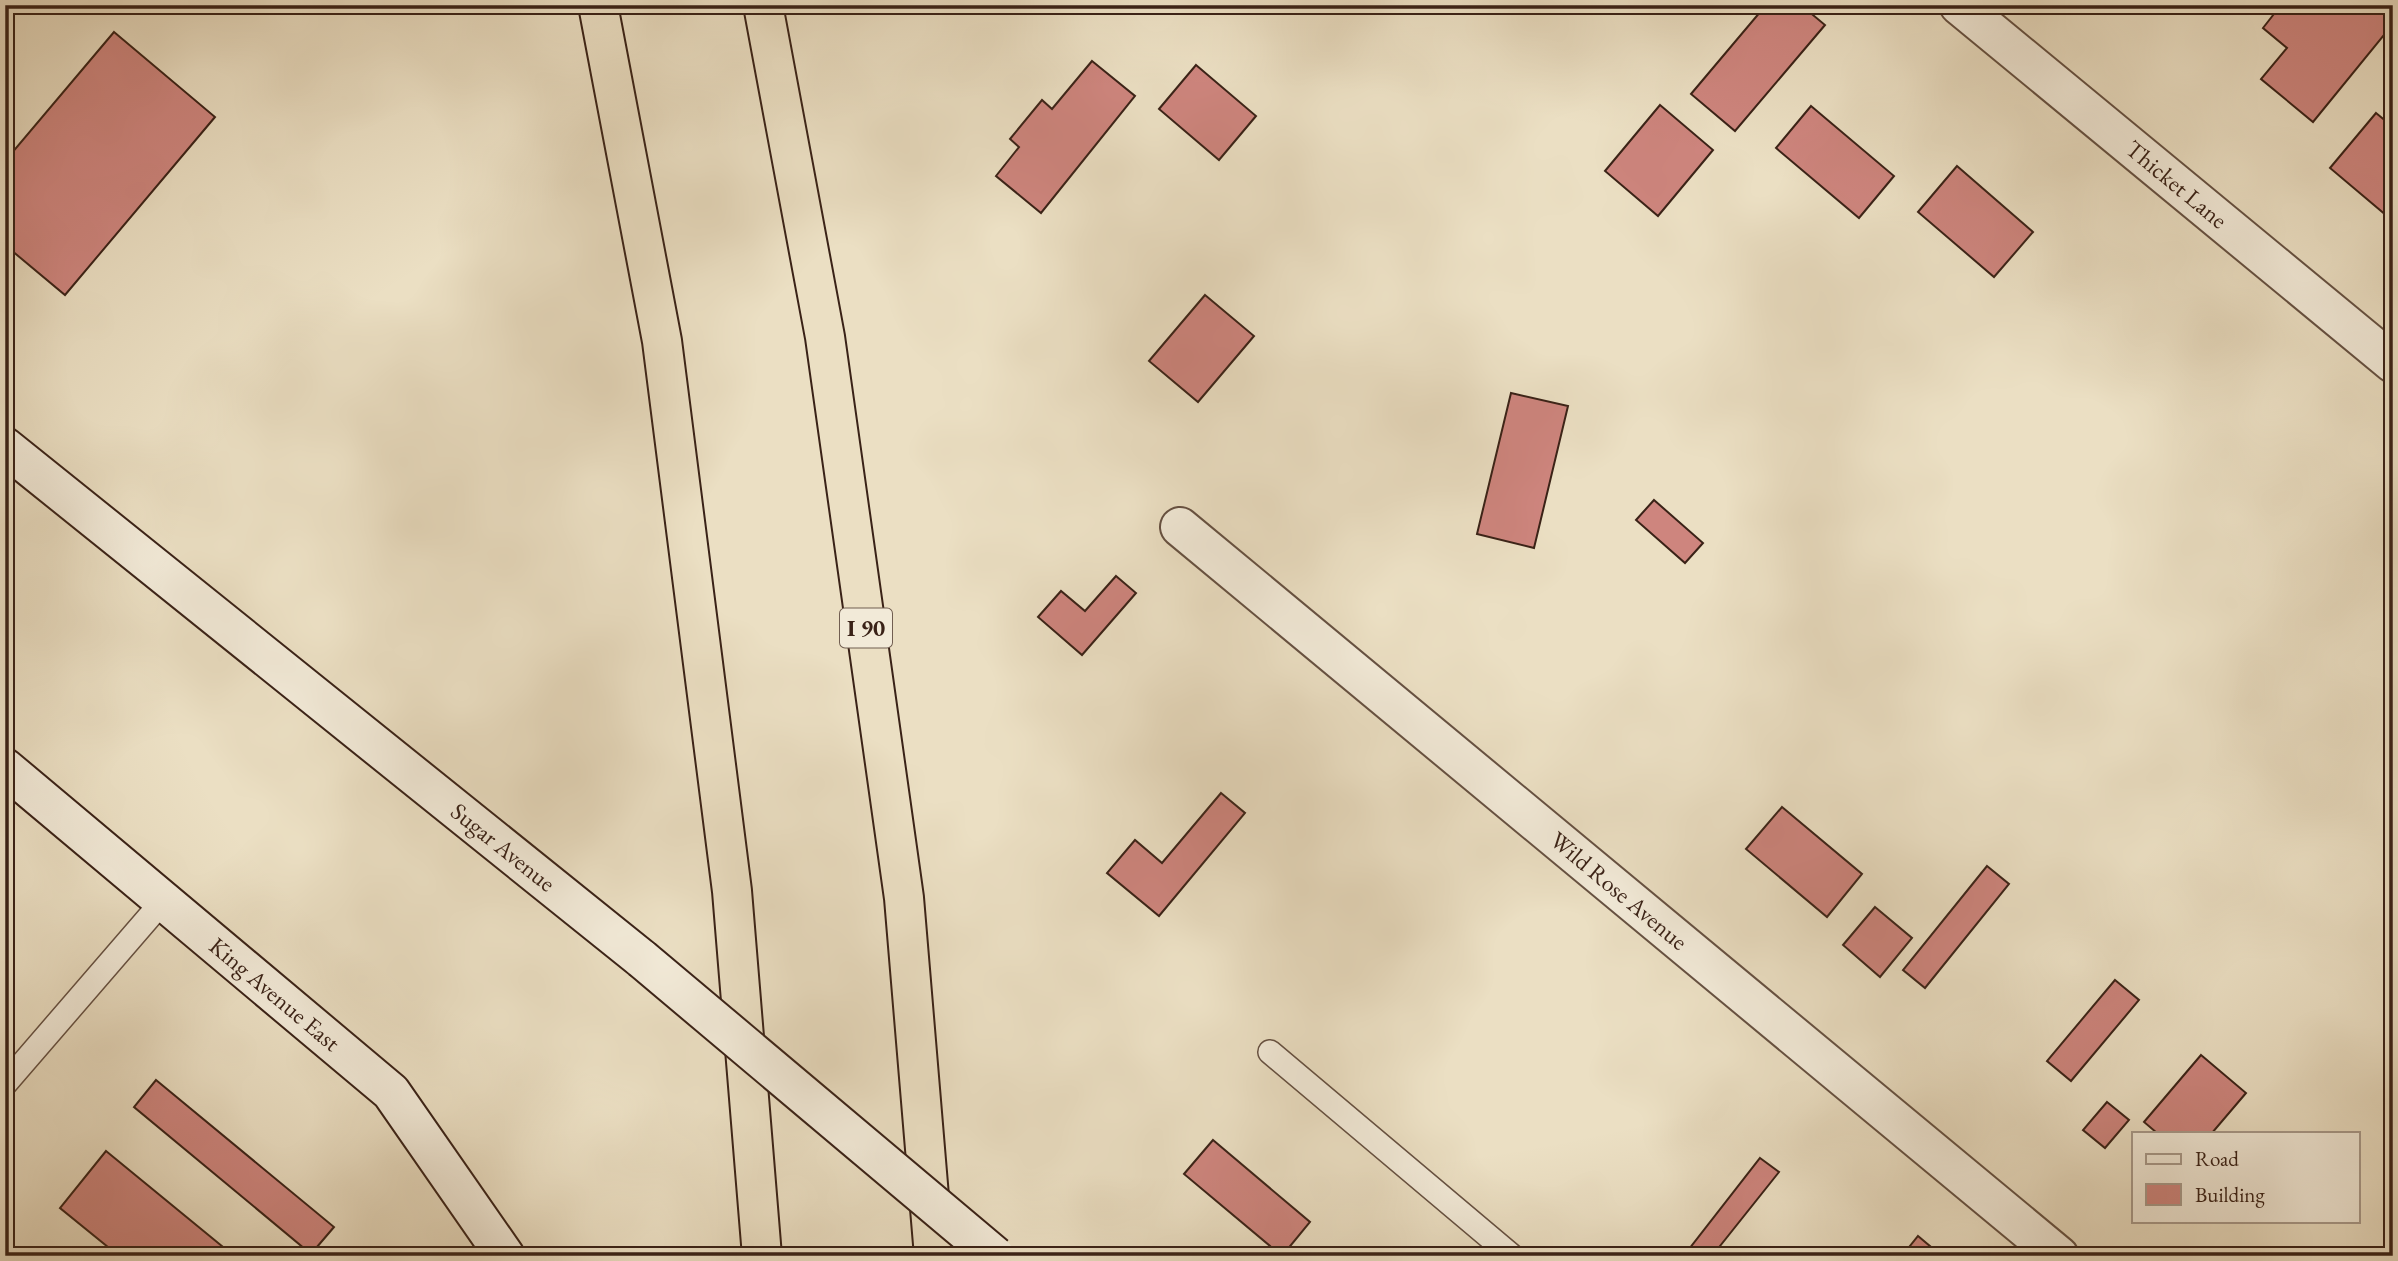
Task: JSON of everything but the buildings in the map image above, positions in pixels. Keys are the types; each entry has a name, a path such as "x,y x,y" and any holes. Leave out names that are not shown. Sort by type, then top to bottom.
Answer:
{"highway":[{"path":"598,5 662,341 732,891 762,1256"},
{"name":"I 90","path":"763,5 825,337 904,898 934,1256"}],"main road":[{"name":"Thicket Lane","path":"1959,5 2393,363"},
{"name":"Sugar Avenue","path":"5,447 642,959 995,1256"},
{"name":"Wild Rose Avenue","path":"1180,527 2059,1256"},
{"name":"King Avenue East","path":"5,768 391,1092 505,1256"}],"lane":[{"path":"5,1084 163,901"},
{"path":"1270,1052 1512,1256"}]}
